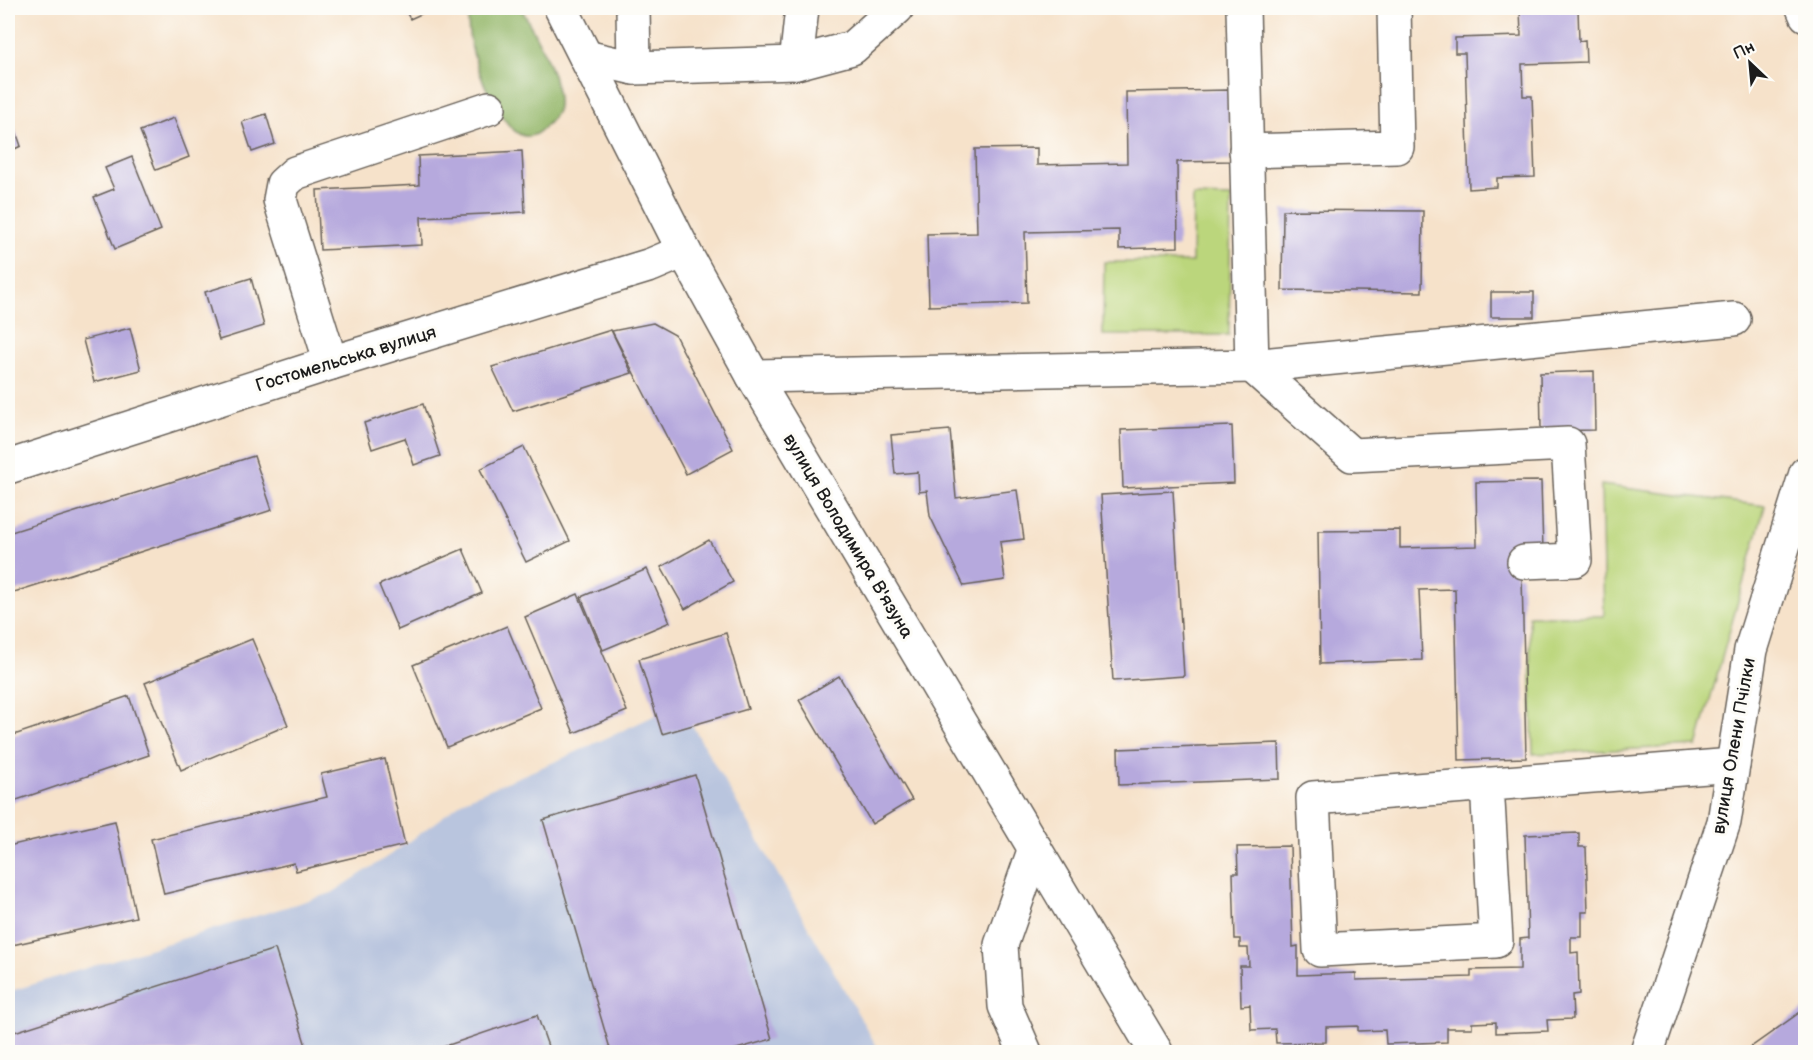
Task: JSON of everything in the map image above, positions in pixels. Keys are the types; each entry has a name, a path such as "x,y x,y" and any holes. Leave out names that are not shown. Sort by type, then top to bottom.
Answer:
{"street":[{"name":"вулиця Володимира В'язуна","path":"561,8 684,251 753,376 1156,1053"},
{"path":"633,8 634,68"},
{"path":"795,63 802,8"},
{"path":"585,57 634,68 795,63 852,48 897,8"},
{"path":"1243,8 1252,366 1352,455 1568,444 1575,560 1524,562"},
{"path":"1246,151 1397,147 1394,8"},
{"path":"1803,8 1806,15"},
{"path":"331,363 280,200 283,184 295,173 489,108"},
{"name":"Гостомельська вулиця","path":"8,467 331,363 651,265 684,251"},
{"path":"753,376 1252,366 1734,319"},
{"name":"вулиця Олени Пчілки","path":"1647,1053 1724,822 1750,650 1806,473"},
{"path":"1487,784 1496,941 1320,950 1312,798 1487,784 1733,765"},
{"path":"1025,1053 1005,1006 1001,945 1035,848"}],"shaded area":[{"path":"656,715 662,734 692,725 880,1052 8,1052 8,992 332,893 405,845 466,799 559,760"}],"green space":[{"path":"471,8 521,8 533,29 551,69 558,94 558,105 552,120 536,134 527,136 519,134 499,112 489,95 474,56 470,37 468,21"},
{"path":"1193,196 1231,197 1229,335 1103,335 1104,262 1192,262"},
{"path":"1601,485 1765,506 1697,746 1533,754 1529,616 1604,616"}],"building":[{"path":"404,8 434,8 410,19"},
{"path":"1520,8 1578,8 1579,41 1585,40 1586,62 1522,64 1523,96 1532,96 1535,177 1497,178 1497,187 1469,189 1465,53 1455,53 1455,38 1521,36"},
{"path":"1229,90 1230,161 1177,162 1178,247 1119,249 1119,230 1025,232 1027,303 929,306 927,234 977,233 975,149 1037,148 1037,165 1127,163 1126,92"},
{"path":"266,114 275,144 252,152 242,122"},
{"path":"174,118 189,157 156,170 140,131"},
{"path":"13,123 21,146 8,152 8,125"},
{"path":"522,151 525,212 421,217 422,245 320,250 317,190 419,185 418,156"},
{"path":"132,157 161,230 115,249 94,197 114,189 105,168"},
{"path":"1283,210 1423,211 1422,292 1282,290"},
{"path":"251,278 264,326 219,340 205,292"},
{"path":"1491,292 1534,292 1534,317 1491,317"},
{"path":"653,323 675,335 733,449 686,474 612,331"},
{"path":"130,328 141,370 94,382 83,340"},
{"path":"611,330 632,373 513,411 492,367"},
{"path":"1594,371 1595,430 1541,431 1540,373"},
{"path":"423,404 440,456 414,465 405,438 372,449 364,423"},
{"path":"1232,426 1234,483 1123,488 1121,430"},
{"path":"950,430 956,498 1017,490 1024,539 1000,542 1005,580 964,586 930,516 927,491 919,492 918,472 895,474 891,435"},
{"path":"524,447 570,541 526,562 480,469"},
{"path":"254,456 272,510 8,594 8,533"},
{"path":"1541,481 1543,551 1515,551 1516,576 1522,576 1526,758 1459,760 1455,589 1419,590 1422,660 1320,664 1318,531 1400,530 1400,548 1477,546 1476,482"},
{"path":"1173,491 1184,676 1113,681 1101,495"},
{"path":"709,540 733,582 685,609 661,567"},
{"path":"463,549 482,593 398,630 379,585"},
{"path":"647,569 670,622 603,650 581,597"},
{"path":"578,594 627,711 574,733 525,617"},
{"path":"507,626 541,708 447,747 413,665"},
{"path":"726,633 748,709 662,734 639,659"},
{"path":"252,639 288,725 181,770 145,683"},
{"path":"839,676 912,800 872,824 799,700"},
{"path":"129,696 149,755 8,803 8,737"},
{"path":"1279,743 1280,779 1119,785 1118,749"},
{"path":"385,759 405,845 296,871 294,863 164,894 151,839 327,797 321,774"},
{"path":"695,775 772,1039 726,1052 611,1052 543,820"},
{"path":"115,821 136,917 8,946 8,846"},
{"path":"1579,833 1579,847 1586,847 1588,912 1582,912 1582,937 1571,937 1571,953 1578,952 1579,994 1572,995 1573,1019 1547,1020 1548,1031 1496,1033 1496,1022 1472,1023 1472,1028 1447,1028 1447,1042 1386,1044 1385,1030 1358,1031 1358,1026 1326,1027 1326,1042 1276,1043 1275,1029 1251,1030 1250,1005 1241,1006 1240,966 1249,966 1248,948 1240,948 1240,939 1235,939 1233,873 1238,873 1237,847 1290,846 1293,947 1298,946 1298,975 1356,973 1356,980 1471,977 1471,970 1520,969 1520,939 1528,938 1525,835"},
{"path":"275,949 308,1052 8,1052 8,1034"},
{"path":"1806,1008 1806,1052 1744,1052"},
{"path":"537,1015 550,1052 428,1052"}]}
